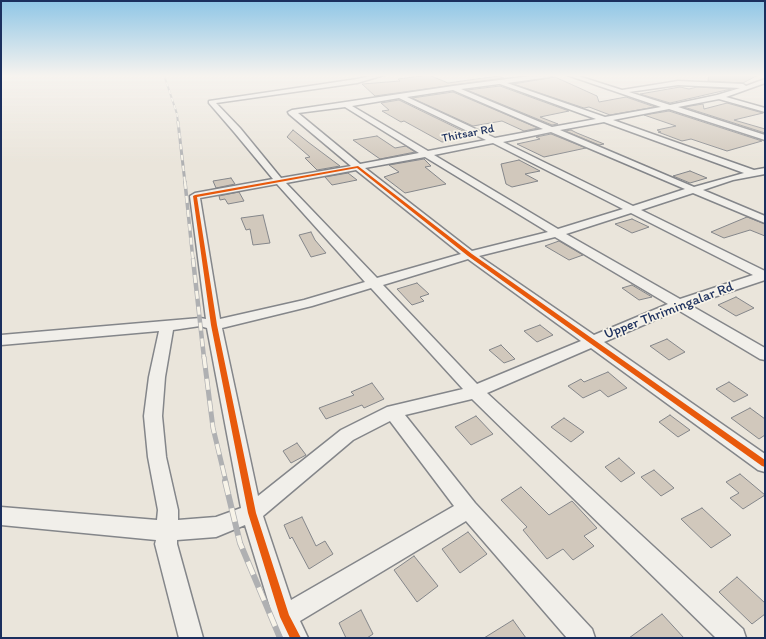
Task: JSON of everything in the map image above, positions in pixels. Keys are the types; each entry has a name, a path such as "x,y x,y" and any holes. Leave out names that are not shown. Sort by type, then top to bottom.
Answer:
{"street":[{"path":"214,105 237,130 280,182 475,392 734,638"},
{"path":"765,355 557,233 346,105 292,112 358,167 470,255 590,342 765,464"},
{"path":"419,105 495,141 765,275"},
{"path":"492,105 765,220"},
{"path":"563,105 762,174"},
{"path":"663,105 765,138"},
{"name":"Thitsar Rd","path":"214,325 195,196 280,182 681,105"},
{"path":"747,105 765,110"},
{"path":"755,107 765,105"},
{"path":"1,340 200,322 214,325 307,303 470,255 557,233 692,189 731,178 762,174"},
{"name":"Upper Thrimingalar Rd","path":"1,516 167,530 216,527 252,513 347,435 393,412 475,392 679,304 765,275"},
{"path":"214,325 252,513 286,616 296,638"},
{"path":"167,326 157,377 153,416 157,457 168,510 166,544 191,638"},
{"path":"393,412 468,509 583,638"},
{"path":"286,616 468,509"}],"building":[{"path":"383,105 409,105 474,136 442,142 404,121 401,122 382,111 389,110"},
{"path":"427,105 483,105 538,128 524,131 502,121 473,126"},
{"path":"503,105 552,105 569,111 540,117 558,124 552,125"},
{"path":"575,105 649,105 655,107 610,115 589,107 584,108"},
{"path":"703,105 704,109 720,105 734,105 763,113 734,120 765,129 765,133 684,107"},
{"path":"669,111 762,141 727,151 691,139 682,141 658,132 661,132 657,130 676,126 644,115"},
{"path":"293,130 340,166 317,170 305,158 310,157 287,137"},
{"path":"571,130 604,144 599,145 565,131"},
{"path":"551,134 586,148 544,157 517,144 540,139 536,137"},
{"path":"377,136 395,148 406,146 415,152 380,159 353,140"},
{"path":"424,159 431,166 425,167 446,184 405,193 384,177 399,172 389,165"},
{"path":"519,160 540,171 525,174 538,181 512,187 506,184 501,164"},
{"path":"690,171 707,178 690,183 673,176"},
{"path":"348,173 357,180 332,185 325,177"},
{"path":"231,178 235,184 216,188 213,181"},
{"path":"239,192 244,201 228,204 225,199 220,200 219,196"},
{"path":"263,215 270,243 253,245 250,229 246,230 241,218"},
{"path":"747,217 765,224 765,236 750,230 724,238 711,232"},
{"path":"632,219 649,227 632,233 615,224"},
{"path":"311,232 315,240 326,253 311,257 299,235"},
{"path":"559,241 583,255 569,260 545,246"},
{"path":"417,283 429,294 420,297 424,301 412,305 397,289"},
{"path":"632,285 652,297 639,300 622,288"},
{"path":"736,297 754,308 736,316 718,305"},
{"path":"540,325 553,335 537,342 524,331"},
{"path":"667,339 685,352 669,360 650,346"},
{"path":"501,345 515,359 504,363 489,350"},
{"path":"608,372 627,388 608,397 600,390 583,398 568,386 581,379 584,382"},
{"path":"729,382 748,395 734,402 716,389"},
{"path":"372,383 384,399 364,408 362,405 326,419 319,408 354,395 351,392"},
{"path":"750,408 765,419 765,435 759,439 731,418"},
{"path":"670,415 690,430 678,437 659,422"},
{"path":"476,416 493,434 471,445 455,427"},
{"path":"564,418 584,432 571,442 551,427"},
{"path":"297,443 306,455 291,463 283,451"},
{"path":"619,458 635,473 621,482 605,467"},
{"path":"654,470 674,488 661,496 641,477"},
{"path":"740,474 765,495 743,509 730,498 739,493 726,482"},
{"path":"521,487 549,515 572,501 597,528 584,536 594,546 573,560 563,549 547,559 523,530 527,527 501,500"},
{"path":"702,508 731,535 711,548 681,519"},
{"path":"302,517 316,546 325,541 333,554 309,569 292,537 290,539 284,525"},
{"path":"468,532 487,554 460,573 442,549"},
{"path":"414,556 438,586 417,602 394,570"},
{"path":"737,577 765,603 765,614 752,624 719,592"},
{"path":"361,610 373,634 367,638 346,638 339,623"},
{"path":"662,614 684,638 629,638"},
{"path":"513,620 526,638 484,638"}],"railway":[{"path":"174,105 178,123"},
{"path":"178,122 185,183"},
{"path":"185,182 193,260"},
{"path":"193,259 204,358"},
{"path":"204,357 213,428 226,482"},
{"path":"225,481 240,543 280,638"}],"cycle path":[{"path":"296,638 285,617 252,513 214,325 195,196 358,167 470,255 765,464"}]}
